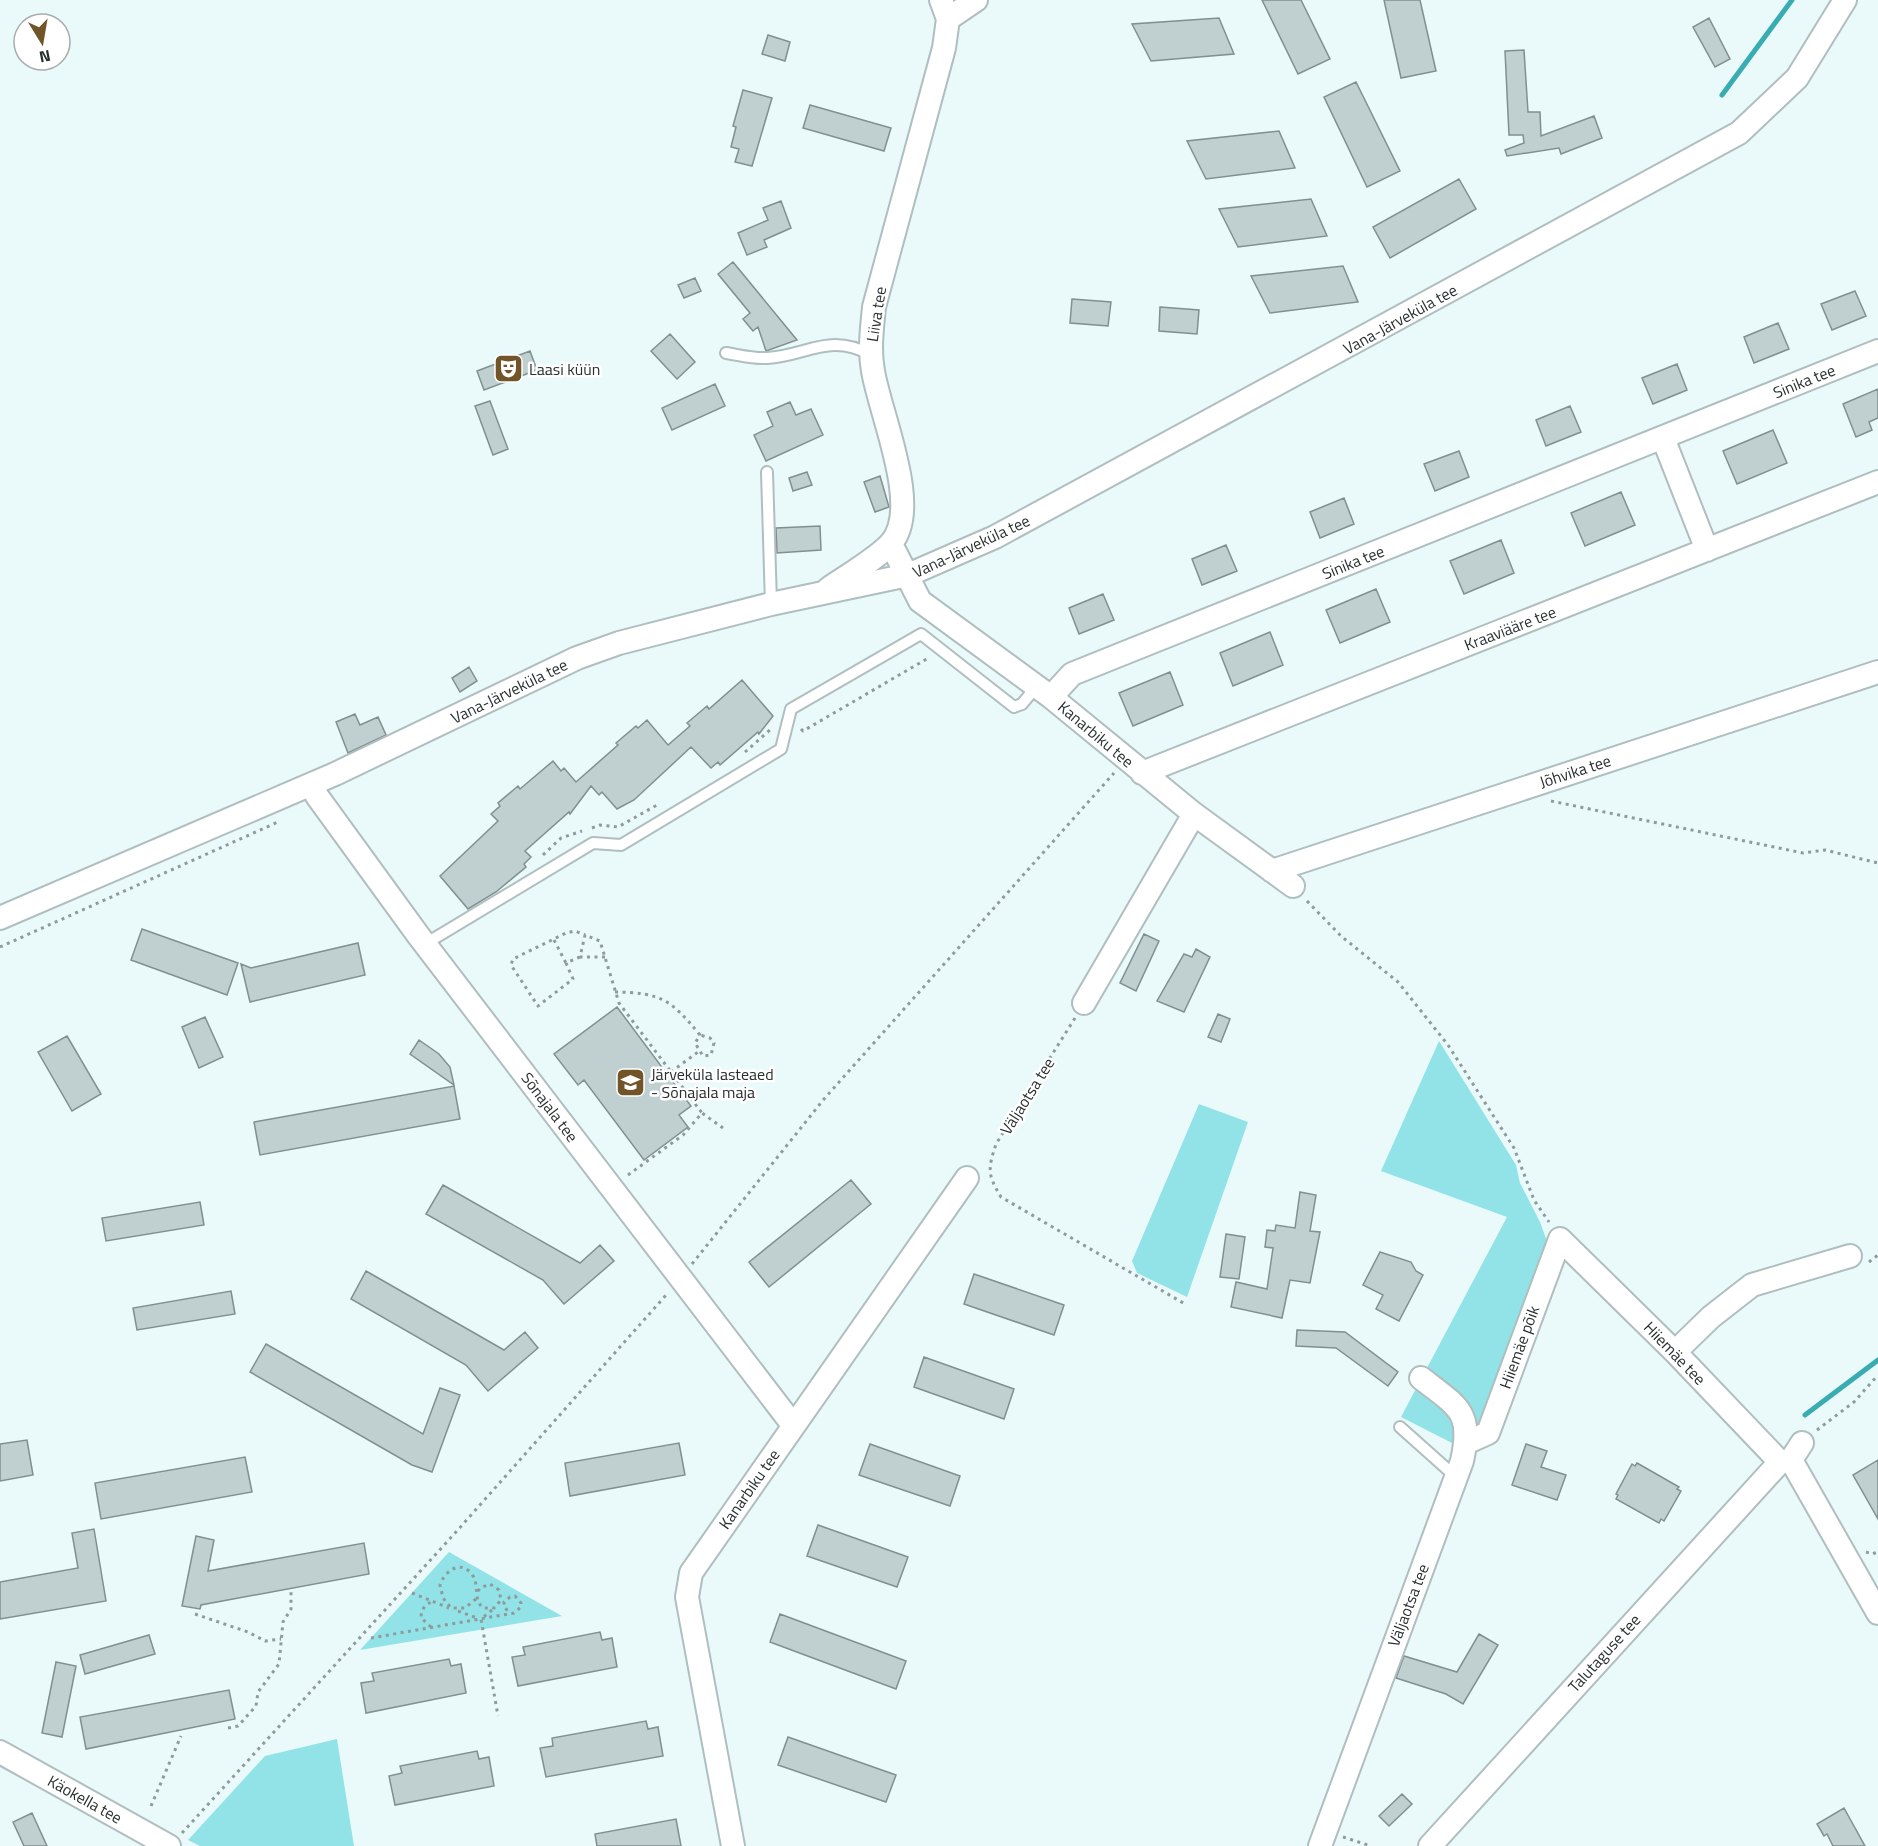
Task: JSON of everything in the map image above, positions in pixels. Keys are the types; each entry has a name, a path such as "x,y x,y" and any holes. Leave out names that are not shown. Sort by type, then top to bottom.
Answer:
{"street":[{"path":"944,10 976,0"},
{"name":"Vana-Järveküla tee","path":"0,918 311,784 577,658 619,643 771,604 820,596 908,576 995,537 1739,133 1797,78 1845,0"},
{"name":"Liiva tee","path":"891,544 903,517 903,494 871,355 874,307 944,48 944,10"},
{"name":"Sinika tee","path":"1044,692 1072,674 1878,351"},
{"path":"1663,438 1707,550"},
{"name":"Kraaviääre tee","path":"1133,766 1707,550 1878,482"},
{"path":"820,596 891,544"},
{"name":"Kanarbiku tee","path":"891,544 921,601 1044,692 1194,814 1293,886"},
{"name":"Jõhvika tee","path":"1272,870 1878,672"},
{"name":"Sõnajala tee","path":"311,784 316,796 425,944 793,1425"},
{"path":"1084,1003 1194,814"},
{"name":"Kanarbiku tee","path":"733,1846 687,1597 691,1573 967,1178"},
{"name":"Hiiemäe tee","path":"1560,1239 1675,1352 1791,1455 1869,1574 1878,1613"},
{"name":"Hiiemäe põik","path":"1466,1443 1488,1433 1560,1239"},
{"path":"1675,1352 1711,1317 1752,1286 1857,1260"},
{"name":"Väljaotsa tee","path":"1320,1846 1456,1477 1468,1436 1464,1418 1456,1405 1421,1377"},
{"name":"Talutaguse tee","path":"1430,1846 1791,1455"},
{"name":"Käokella tee","path":"0,1752 173,1842"}],"lane":[{"path":"726,353 769,358 827,344 856,347 871,355"},
{"path":"767,472 771,604"},
{"path":"425,944 593,843 621,845 781,749 791,709 921,634 1014,707 1044,692"},
{"path":"1400,1427 1456,1477"}],"path":[{"path":"737,757 773,728 781,707 803,730 942,650"},
{"path":"173,1842 448,1540 681,1279 824,1099 1133,766"},
{"path":"1530,786 1553,803 1803,853 1826,850 1878,863"},
{"path":"535,862 561,838 600,825 618,827 658,804"},
{"path":"0,947 285,819"},
{"path":"1293,886 1341,936 1398,982 1448,1045 1514,1148 1534,1200 1560,1239"},
{"path":"554,940 573,979 538,1006 511,965 513,959 554,940 575,931 600,941 619,1003 702,1113 723,1128"},
{"path":"580,957 585,935"},
{"path":"566,963 580,957 605,957"},
{"path":"615,992 656,994 670,1003 700,1035 710,1038 714,1043 711,1055 703,1056 698,1052 695,1043 700,1035"},
{"name":"Väljaotsa tee","path":"1084,1003 996,1144 989,1166 991,1180 1001,1197 1185,1304"},
{"path":"671,1072 698,1052"},
{"path":"628,1175 683,1136 702,1113"},
{"path":"1857,1260 1878,1255"},
{"path":"1791,1455 1854,1402 1878,1376"},
{"path":"457,1567 470,1572 477,1586 477,1593 476,1599 465,1608 451,1608 440,1592 442,1578 457,1567"},
{"path":"477,1593 484,1585 490,1584 499,1590 506,1611 510,1613"},
{"path":"228,1728 238,1726 256,1706 258,1692 279,1664 283,1622 291,1610 291,1591"},
{"path":"412,1593 480,1619"},
{"path":"371,1638 480,1619 519,1611 521,1603 515,1596 510,1597 480,1619"},
{"path":"476,1599 483,1608 494,1608"},
{"path":"431,1627 423,1622 421,1612 426,1604 433,1601"},
{"path":"195,1614 248,1632 266,1641 281,1639"},
{"path":"480,1619 498,1716"},
{"path":"151,1806 181,1736"}],"shaded area":[{"path":"1439,1041 1516,1165 1520,1183 1540,1222 1548,1244 1479,1429 1452,1443 1401,1417 1507,1217 1381,1171"},
{"path":"1199,1104 1248,1122 1187,1297 1137,1273 1132,1261"},
{"path":"449,1552 562,1616 360,1650"},
{"path":"337,1739 354,1846 200,1846 188,1840 265,1756"}],"building":[{"path":"1262,0 1301,0 1330,59 1298,74"},
{"path":"1384,0 1420,0 1436,71 1401,78"},
{"path":"1219,18 1234,54 1151,61 1132,24"},
{"path":"1709,18 1730,59 1715,67 1693,27"},
{"path":"768,35 790,42 785,61 762,54"},
{"path":"1524,50 1528,112 1540,112 1541,136 1594,116 1602,138 1561,154 1559,148 1507,156 1505,150 1524,143 1523,135 1509,135 1505,51"},
{"path":"1356,82 1400,171 1367,187 1324,97"},
{"path":"743,90 772,98 752,166 735,162 739,149 731,147 736,127 733,126"},
{"path":"810,105 891,128 884,151 803,128"},
{"path":"1279,131 1295,168 1206,179 1187,141"},
{"path":"1459,179 1476,209 1390,258 1373,227"},
{"path":"1311,199 1327,236 1238,247 1219,209"},
{"path":"781,201 791,228 764,240 767,247 747,255 738,233 768,220 763,208"},
{"path":"733,262 797,340 766,351 758,327 753,331 743,319 750,313 718,274"},
{"path":"1343,266 1358,302 1270,313 1251,276"},
{"path":"695,278 701,291 684,298 678,285"},
{"path":"1855,291 1866,316 1832,330 1821,304"},
{"path":"1072,299 1111,302 1108,326 1070,323"},
{"path":"1160,307 1199,310 1197,334 1159,331"},
{"path":"1778,323 1789,349 1754,363 1744,337"},
{"path":"670,334 695,362 677,379 651,351"},
{"path":"530,351 537,370 484,390 477,371"},
{"path":"1677,364 1687,390 1653,404 1642,378"},
{"path":"715,384 725,406 672,430 662,408"},
{"path":"1878,389 1878,418 1869,422 1872,430 1856,437 1843,404"},
{"path":"490,401 508,449 493,455 475,406"},
{"path":"790,402 796,415 811,409 823,435 766,461 754,435 773,426 767,412"},
{"path":"1570,406 1581,432 1546,446 1536,420"},
{"path":"1773,430 1787,463 1737,484 1723,451"},
{"path":"1459,451 1469,477 1435,491 1424,464"},
{"path":"807,472 812,485 793,491 789,478"},
{"path":"880,476 889,507 875,512 864,482"},
{"path":"1621,492 1635,525 1585,546 1571,513"},
{"path":"1344,498 1354,524 1320,538 1310,512"},
{"path":"820,526 821,550 777,553 776,528"},
{"path":"1501,540 1514,573 1464,594 1450,561"},
{"path":"1226,545 1237,571 1202,585 1192,559"},
{"path":"1376,589 1390,622 1340,643 1326,610"},
{"path":"1103,594 1114,620 1079,634 1069,608"},
{"path":"1270,632 1283,665 1233,686 1220,653"},
{"path":"469,667 477,681 460,692 452,678"},
{"path":"1170,672 1183,705 1133,726 1119,693"},
{"path":"742,680 773,716 759,734 758,732 720,765 718,762 711,768 691,747 634,800 617,809 602,792 599,795 591,786 570,814 569,812 525,851 531,857 524,864 526,867 496,892 468,909 440,876 498,821 491,814 500,806 498,803 518,786 520,789 553,761 561,771 564,768 576,782 618,745 616,743 647,720 668,745 690,726 687,723 707,706 709,709"},
{"path":"355,714 360,725 378,717 386,735 348,753 336,722"},
{"path":"142,929 238,963 227,995 131,960"},
{"path":"1144,934 1159,941 1136,991 1120,983"},
{"path":"358,943 365,975 250,1002 241,964 251,968"},
{"path":"1196,949 1210,957 1184,1012 1157,1001 1184,954 1192,957"},
{"name":"Järveküla lasteaed - Sõnajala maja","path":"617,1007 691,1106 679,1115 688,1127 644,1160 584,1080 578,1085 554,1054"},
{"path":"1218,1014 1230,1019 1221,1042 1208,1037"},
{"path":"205,1017 223,1057 199,1068 182,1027"},
{"path":"67,1036 101,1094 72,1111 38,1052"},
{"path":"419,1040 439,1054 450,1067 454,1085 410,1054"},
{"path":"454,1086 460,1119 260,1155 254,1122"},
{"path":"851,1180 871,1204 769,1287 749,1262"},
{"path":"443,1185 580,1263 600,1245 614,1261 564,1304 543,1280 426,1214"},
{"path":"1300,1192 1316,1195 1310,1231 1320,1232 1310,1283 1290,1280 1282,1318 1231,1307 1236,1282 1267,1289 1273,1248 1265,1247 1267,1230 1275,1231 1276,1225 1295,1228"},
{"path":"200,1202 204,1225 106,1241 102,1218"},
{"path":"1226,1234 1245,1237 1239,1279 1220,1277"},
{"path":"1380,1252 1411,1262 1416,1271 1423,1275 1399,1321 1376,1309 1383,1295 1363,1285"},
{"path":"366,1271 504,1350 525,1332 538,1348 488,1391 466,1365 351,1299"},
{"path":"974,1274 1064,1305 1054,1335 964,1304"},
{"path":"231,1291 235,1314 137,1330 133,1308"},
{"path":"1297,1330 1345,1332 1398,1372 1388,1386 1336,1348 1296,1346"},
{"path":"266,1344 423,1434 440,1388 460,1395 432,1472 412,1465 250,1372"},
{"path":"924,1357 1014,1389 1004,1419 914,1387"},
{"path":"27,1440 33,1475 0,1481 0,1444"},
{"path":"679,1443 685,1475 570,1496 565,1463"},
{"path":"870,1444 960,1476 950,1506 859,1475"},
{"path":"1526,1444 1547,1451 1541,1467 1566,1475 1557,1500 1512,1485"},
{"path":"245,1457 252,1492 101,1519 95,1483"},
{"path":"1878,1460 1878,1519 1853,1475"},
{"path":"1637,1463 1679,1487 1677,1489 1681,1491 1664,1521 1661,1519 1659,1523 1616,1499 1618,1495 1616,1494 1632,1464 1635,1466"},
{"path":"818,1525 908,1557 897,1587 807,1556"},
{"path":"94,1529 106,1601 0,1619 0,1582 78,1568 72,1533"},
{"path":"196,1536 214,1540 208,1571 364,1543 369,1574 201,1605 200,1609 182,1606"},
{"path":"780,1614 906,1661 896,1689 770,1642"},
{"path":"600,1632 602,1640 612,1638 617,1667 518,1686 512,1657 525,1655 523,1647"},
{"path":"1479,1634 1498,1645 1463,1704 1446,1694 1396,1678 1404,1656 1457,1672"},
{"path":"149,1635 155,1654 85,1674 80,1655"},
{"path":"449,1659 451,1666 461,1664 466,1693 366,1713 361,1683 374,1681 372,1673"},
{"path":"56,1662 76,1666 62,1737 42,1733"},
{"path":"229,1690 235,1719 86,1749 80,1717"},
{"path":"646,1721 648,1729 658,1727 663,1756 546,1777 540,1748 553,1746 552,1738"},
{"path":"788,1737 896,1775 886,1802 778,1765"},
{"path":"477,1751 479,1759 489,1757 494,1786 395,1805 389,1776 402,1773 400,1766"},
{"path":"1402,1794 1412,1804 1389,1826 1379,1816"},
{"path":"1844,1808 1865,1846 1833,1846 1827,1834 1824,1836 1817,1824"},
{"path":"32,1813 47,1846 24,1846 13,1822"},
{"path":"676,1819 681,1846 597,1846 595,1834"}],"waterway":[{"path":"1722,95 1792,0"},
{"path":"1805,1415 1878,1360"}],"place":[{"name":"Laasi küün","path":"508,369"},
{"name":"Järveküla lasteaed - Sõnajala maja","path":"630,1083"}]}
